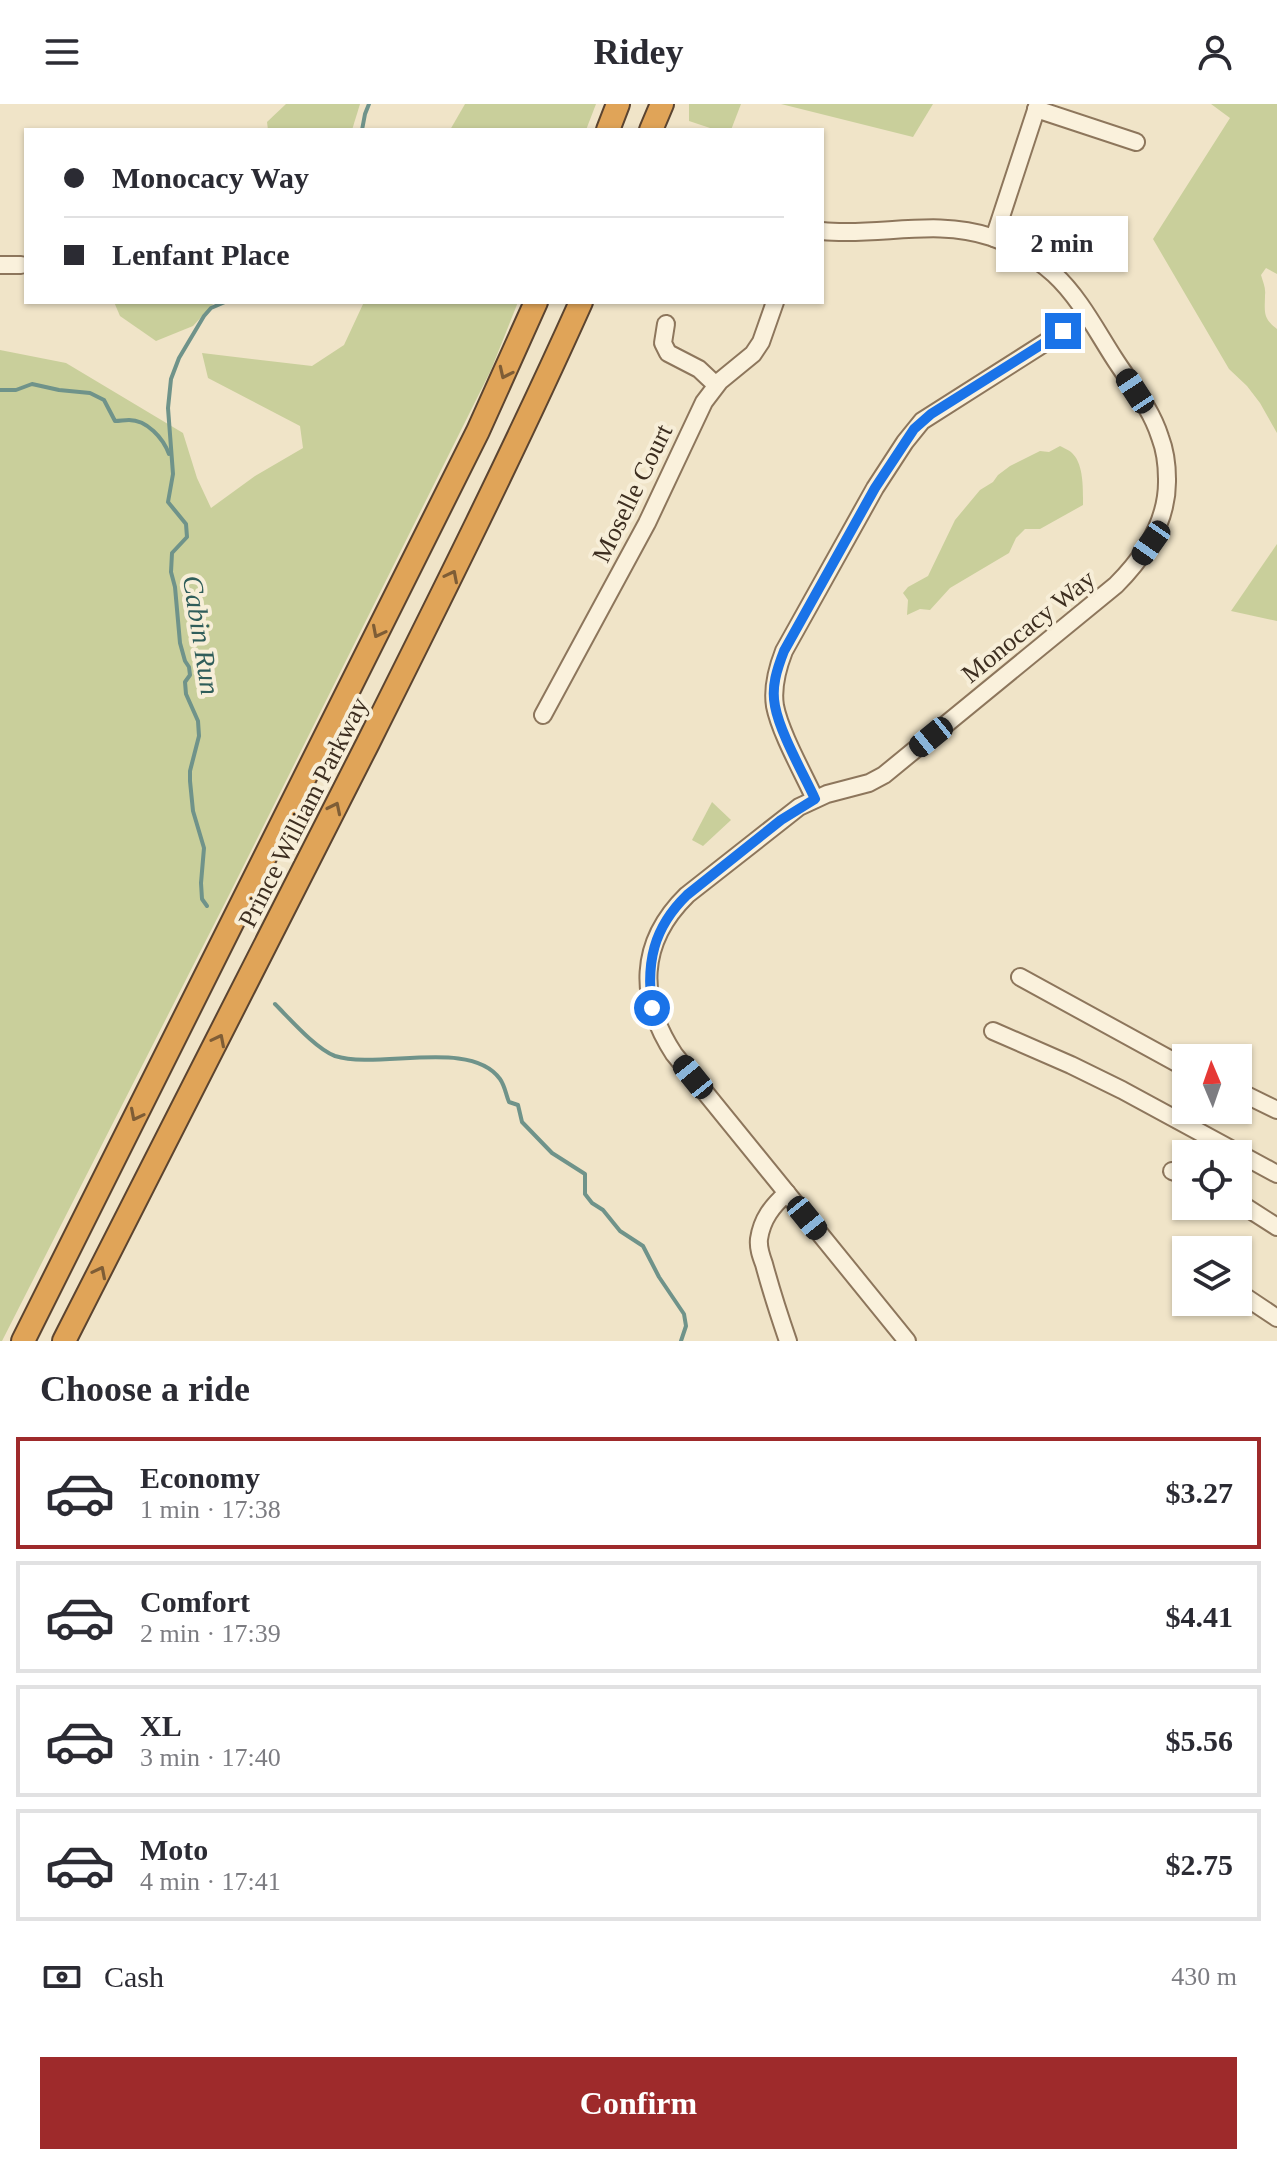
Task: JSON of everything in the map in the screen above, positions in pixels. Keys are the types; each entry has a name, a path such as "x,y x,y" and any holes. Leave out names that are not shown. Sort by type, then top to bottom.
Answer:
{"highway":[{"path":"609,128 618,104"},
{"path":"652,128 662,104"},
{"name":"Prince William Parkway","path":"23,1341 465,457 535,304"},
{"name":"Prince William Parkway","path":"64,1341 459,562 580,304"}],"street":[{"path":"994,238 1037,106 1136,142"},
{"name":"Monocacy Way","path":"824,231 865,232 935,227 973,232 994,238 1036,260 1055,276 1087,316 1150,413 1160,436 1167,469 1161,521 1151,543 1116,585 884,775 869,783 815,799 781,820 687,895 660,929 649,967 649,985 652,1008 661,1034 907,1341"},
{"path":"0,265 21,265"},
{"name":"Moselle Court","path":"543,715 647,523 698,414 716,385 753,354 761,342 774,304"},
{"path":"815,799 778,717 774,698 777,672 784,651 875,488 922,421 1087,316"},
{"path":"670,331 663,343 668,353 699,369 716,385"},
{"path":"1020,977 1172,1060"},
{"path":"993,1031 1122,1090 1277,1174"},
{"path":"1252,1098 1277,1110"},
{"path":"787,1193 765,1217 759,1247 788,1341"},
{"path":"1252,1211 1277,1227"},
{"path":"1252,1301 1277,1318"}],"green space":[{"path":"286,104 360,104 353,128 268,128 267,122"},
{"path":"465,104 596,104 587,128 451,128"},
{"path":"689,104 741,104 732,128 710,128 689,121"},
{"path":"781,104 933,104 913,137"},
{"path":"1211,104 1277,104 1277,274 1266,268 1261,275 1265,290 1265,314 1277,329 1277,433 1260,403 1229,369 1153,239 1230,118"},
{"path":"115,304 213,304 193,326 156,341 120,316"},
{"path":"363,304 517,304 491,370 227,899 0,1341 0,350 66,363 183,433 197,478 211,508 255,476 303,448 300,426 208,378 202,353 312,366 344,345"},
{"path":"1060,446 1071,452 1079,464 1083,505 1040,529 1025,529 1016,538 1009,553 950,588 930,610 920,609 907,615 908,600 903,593 928,576 955,520 980,490 1010,466 1040,451 1049,452"},
{"path":"1277,544 1277,621 1231,611"},
{"path":"712,802 731,820 703,846 692,840"}],"waterway":[{"name":"Cabin Run","path":"362,128 369,104"},
{"name":"Cabin Run","path":"207,906 202,899 201,883 204,848 193,811 190,781 199,736 198,721 186,694 185,682 190,675 180,643 171,572 172,553 187,537 186,524 168,502 173,474 168,408 171,379 179,358 204,316 220,304"},
{"path":"0,390 16,390 32,384 90,393 104,400 115,421 136,421 148,427 163,442 169,454"},
{"name":"Cabin Run","path":"275,1004 312,1040 335,1056 375,1060 446,1057 468,1060 486,1067 500,1079 509,1102 518,1105 522,1122 552,1153 585,1174 585,1194 592,1203 603,1210 620,1231 643,1246 684,1314 686,1326 681,1341"}],"route":[{"path":"652,1008 649,967 660,929 674,908 781,820 815,799 778,717 774,684 784,651 875,488 922,421 1063,331"}]}
